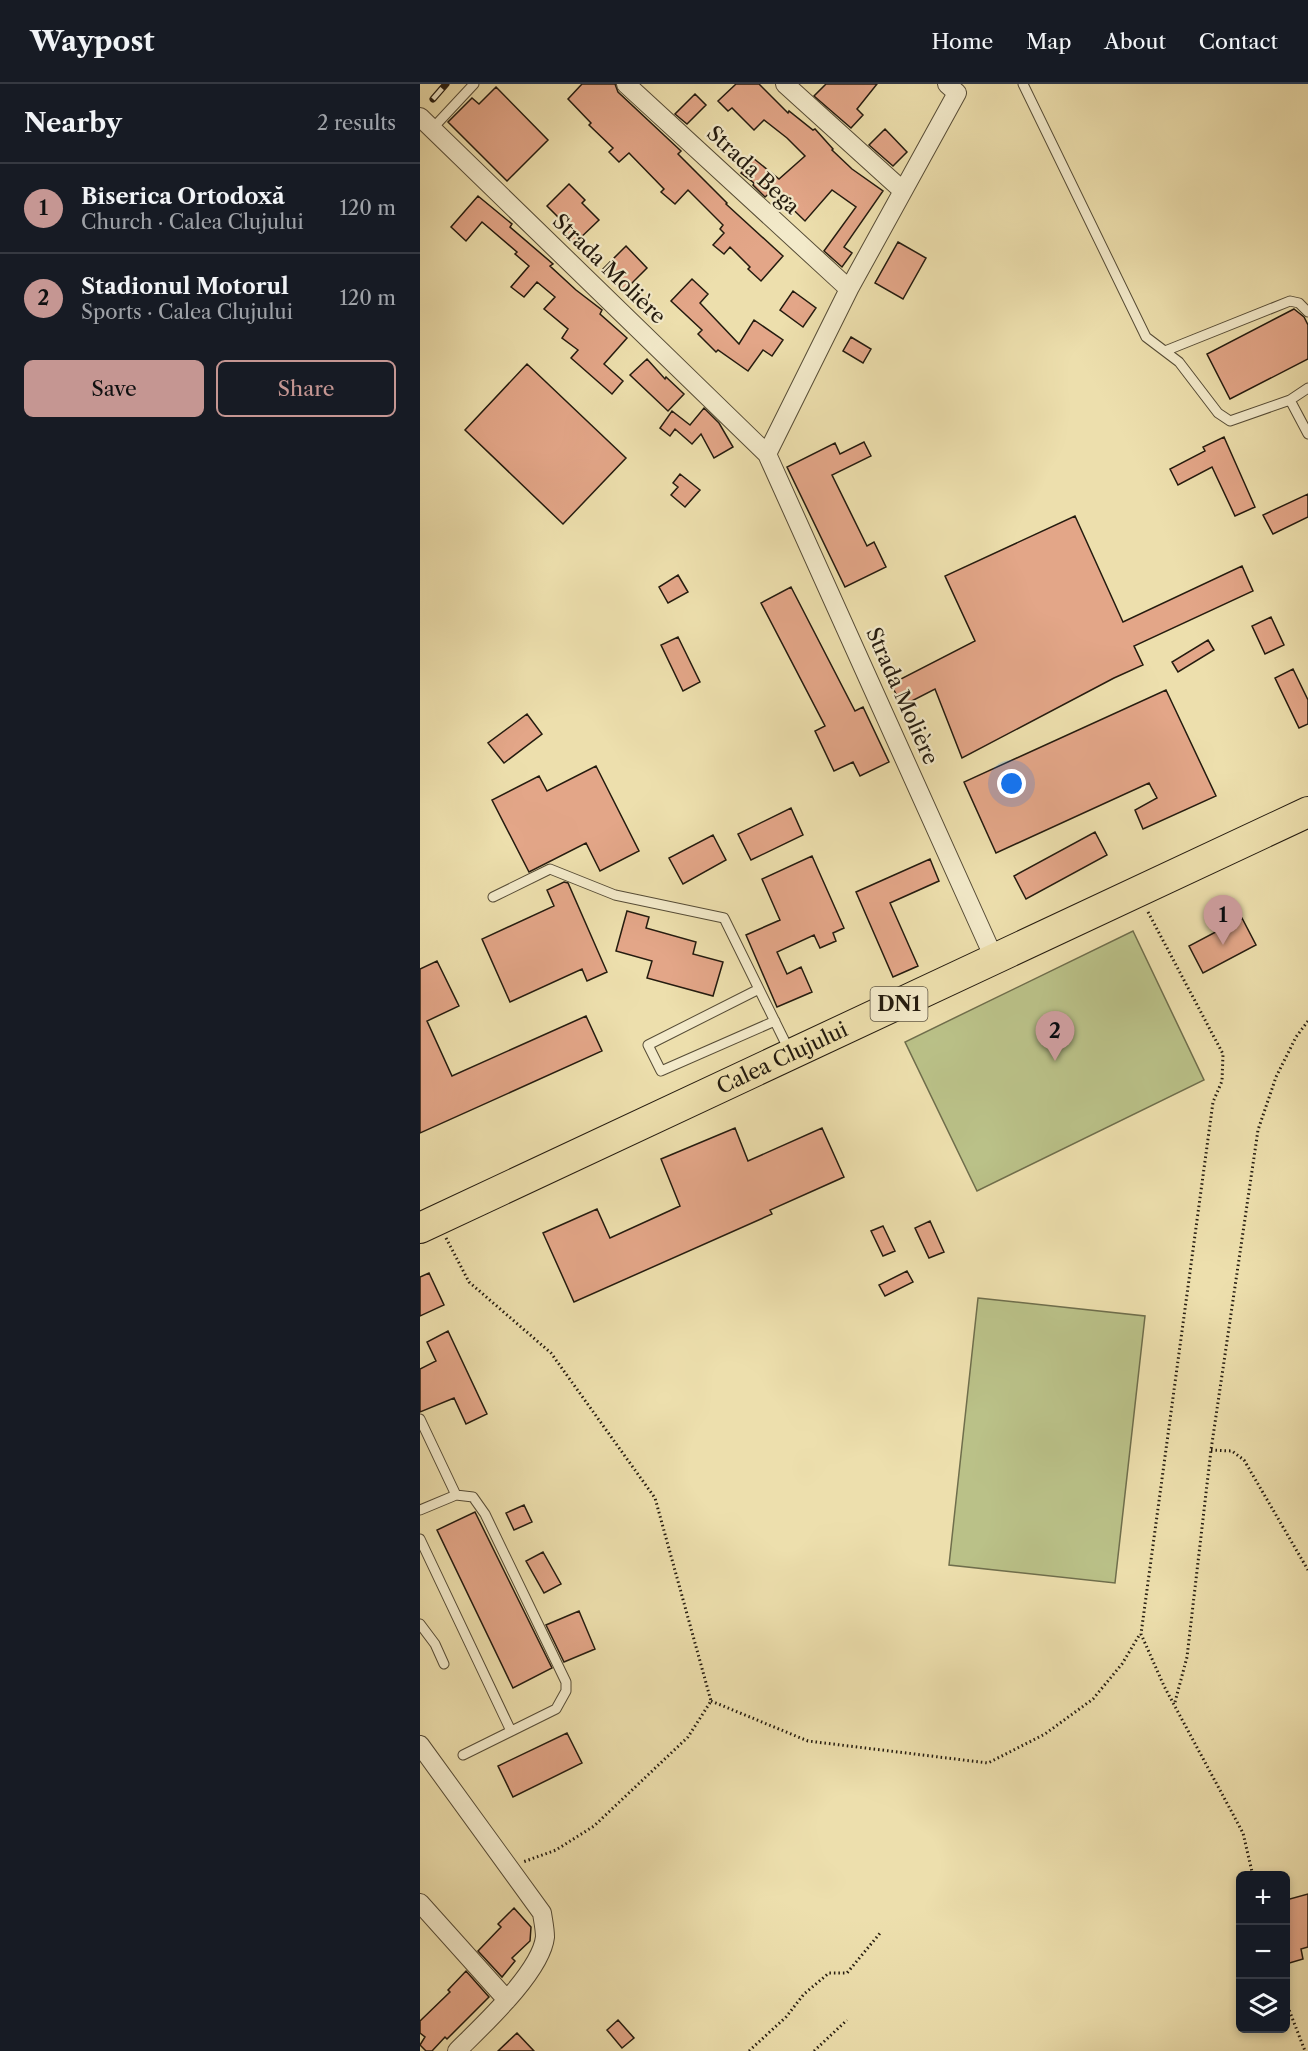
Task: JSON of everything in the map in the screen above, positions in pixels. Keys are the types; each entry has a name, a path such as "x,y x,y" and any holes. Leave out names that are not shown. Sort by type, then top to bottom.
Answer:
{"main road":[{"name":"Calea Clujului","path":"428,1224 1308,812"}],"street":[{"name":"Strada Bega","path":"626,84 849,290"},
{"path":"785,84 902,190"},
{"path":"768,454 952,89"},
{"name":"Strada Molière","path":"426,123 768,454 994,958"},
{"path":"420,1745 542,1913 545,1937 534,1965 507,2000 457,2051"},
{"path":"420,1903 507,2000"}],"lane":[{"path":"426,123 474,84"},
{"path":"1023,84 1146,337 1179,362 1218,413 1230,421 1290,400 1308,388"},
{"path":"1165,351 1290,301 1299,303 1308,312"},
{"path":"1290,400 1308,435"},
{"path":"493,897 550,868 615,896 724,918 792,1054"},
{"path":"759,989 648,1045 660,1071 775,1021"},
{"path":"420,1419 456,1495"},
{"path":"420,1510 456,1495 474,1497 485,1514 566,1682 566,1691 556,1709 463,1755"},
{"path":"420,1539 511,1731"},
{"path":"420,1624 435,1644 444,1664"}],"path":[{"path":"711,1701 808,1741 988,1763 1045,1734 1093,1699 1122,1664 1140,1634 1213,1102 1222,1081 1223,1054 1137,892"},
{"path":"1175,1704 1187,1657 1211,1450 1258,1130 1275,1077 1296,1037 1308,1021"},
{"path":"428,1224 469,1282 551,1353 655,1498 711,1701 688,1737 594,1826 556,1850 510,1866"},
{"path":"1211,1450 1232,1451 1244,1461 1308,1570"},
{"path":"1140,1634 1243,1833 1252,1871"},
{"path":"749,2051 786,2017 804,1994 829,1972 847,1973 882,1932"},
{"path":"1290,2012 1305,2051"},
{"path":"814,2051 847,2020"}],"green space":[{"path":"1133,931 1204,1080 977,1191 905,1042"},
{"path":"978,1298 1145,1316 1115,1583 949,1565"}],"building":[{"path":"582,84 615,84 618,92 681,151 678,154 726,204 783,256 761,281 730,247 724,254 713,245 724,233 720,229 723,225 688,190 675,204 661,192 664,189 629,153 619,162 609,152 613,148 589,125 591,123 568,99"},
{"path":"736,84 759,84 788,113 789,111 813,130 815,129 852,169 883,191 844,247 852,253 842,267 824,251 856,207 832,190 805,221 773,190 765,197 753,185 754,183 741,173 753,158 779,179 805,156 764,120 754,130 732,108 728,111 718,101"},
{"path":"826,84 877,84 857,109 863,115 851,128 814,96"},
{"path":"496,87 548,140 507,181 448,122 472,98 479,104"},
{"path":"695,94 706,105 687,124 675,114"},
{"path":"885,129 907,152 893,166 869,145"},
{"path":"569,184 585,200 582,203 599,220 574,244 562,231 567,226 547,206"},
{"path":"478,196 512,224 510,227 553,264 550,266 576,290 602,310 600,314 627,338 604,364 623,381 612,394 571,358 578,350 562,338 568,329 544,309 555,297 537,282 524,297 511,287 529,266 515,254 517,252 482,222 466,241 451,227"},
{"path":"898,242 926,258 903,299 875,283"},
{"path":"626,246 647,268 624,291 602,270"},
{"path":"692,279 708,294 700,303 739,344 754,320 783,340 772,356 763,350 748,371 718,350 716,352 698,334 702,330 671,301"},
{"path":"793,291 816,308 803,327 780,310"},
{"path":"1294,309 1304,317 1308,325 1308,359 1230,399 1207,354"},
{"path":"851,337 871,349 863,363 843,351"},
{"path":"647,359 665,379 666,377 684,394 668,411 630,375"},
{"path":"527,364 626,458 563,524 465,430"},
{"path":"704,408 719,423 733,447 714,458 701,434 692,444 675,429 670,436 660,428 672,411 690,425"},
{"path":"1224,437 1255,507 1235,516 1212,467 1178,485 1170,469 1205,451 1203,447"},
{"path":"864,442 871,456 832,475 867,546 874,542 886,567 845,587 787,467 835,443 840,454"},
{"path":"680,474 700,490 685,507 671,495 678,487 673,483"},
{"path":"1308,494 1308,517 1273,534 1263,515"},
{"path":"1075,516 1123,622 1242,566 1253,591 1134,646 1143,665 962,758 935,689 902,706 891,684 975,641 945,576"},
{"path":"678,575 688,592 668,603 659,587"},
{"path":"791,587 855,711 863,707 889,762 860,776 853,762 834,771 815,731 825,726 761,603"},
{"path":"1271,617 1284,645 1265,654 1252,626"},
{"path":"678,637 700,682 683,691 661,645"},
{"path":"1208,640 1214,650 1178,672 1172,662"},
{"path":"1293,669 1308,700 1308,724 1299,728 1275,678"},
{"path":"1166,690 1216,796 1143,829 1135,810 1157,798 1149,783 996,853 964,782"},
{"path":"527,714 542,734 504,763 488,743"},
{"path":"596,766 639,851 600,871 586,843 529,872 492,800 539,776 547,791"},
{"path":"791,808 803,835 751,860 738,834"},
{"path":"1095,832 1107,855 1026,899 1014,876"},
{"path":"713,835 726,860 683,884 669,858"},
{"path":"812,856 844,928 833,933 836,941 820,948 814,935 777,952 787,974 801,967 812,992 777,1007 746,935 780,920 762,879"},
{"path":"930,859 939,881 890,903 918,966 893,977 856,892"},
{"path":"564,882 568,883 607,972 587,981 582,969 510,1002 482,939 554,906 547,890"},
{"path":"627,911 649,917 646,928 696,942 693,954 723,962 713,996 647,978 652,961 616,951"},
{"path":"1242,918 1256,945 1203,973 1189,946"},
{"path":"437,961 459,1006 427,1021 452,1076 586,1016 602,1051 420,1133 420,969"},
{"path":"735,1128 748,1161 822,1128 844,1177 770,1210 772,1214 574,1302 543,1233 597,1209 610,1238 680,1206 661,1159"},
{"path":"930,1221 944,1252 929,1258 915,1228"},
{"path":"883,1226 895,1251 883,1256 871,1231"},
{"path":"907,1271 913,1282 885,1296 879,1285"},
{"path":"429,1273 444,1305 420,1316 420,1277"},
{"path":"448,1331 487,1414 466,1424 454,1398 420,1412 420,1369 436,1361 427,1342"},
{"path":"524,1505 532,1522 514,1530 506,1513"},
{"path":"475,1512 552,1668 513,1688 437,1530"},
{"path":"543,1552 561,1584 544,1593 526,1561"},
{"path":"579,1611 595,1649 564,1662 546,1625"},
{"path":"567,1733 582,1763 513,1797 498,1766"},
{"path":"1308,1894 1308,1947 1301,1949 1303,1959 1290,1963 1290,1925 1290,1899"},
{"path":"514,1908 531,1927 530,1941 512,1958 515,1961 502,1977 478,1951 501,1927 498,1924"},
{"path":"466,1971 489,1997 447,2039 445,2037 432,2051 426,2051 420,2045 425,2037 420,2033 420,2021 450,1992 448,1990"},
{"path":"618,2020 634,2038 622,2048 607,2030"},
{"path":"517,2033 534,2051 498,2051"}],"railway":[{"path":"433,99 446,84"}],"place":[{"name":"Biserica Ortodoxă","path":"1223,945"},
{"name":"Stadionul Motorul","path":"1055,1061"}]}
